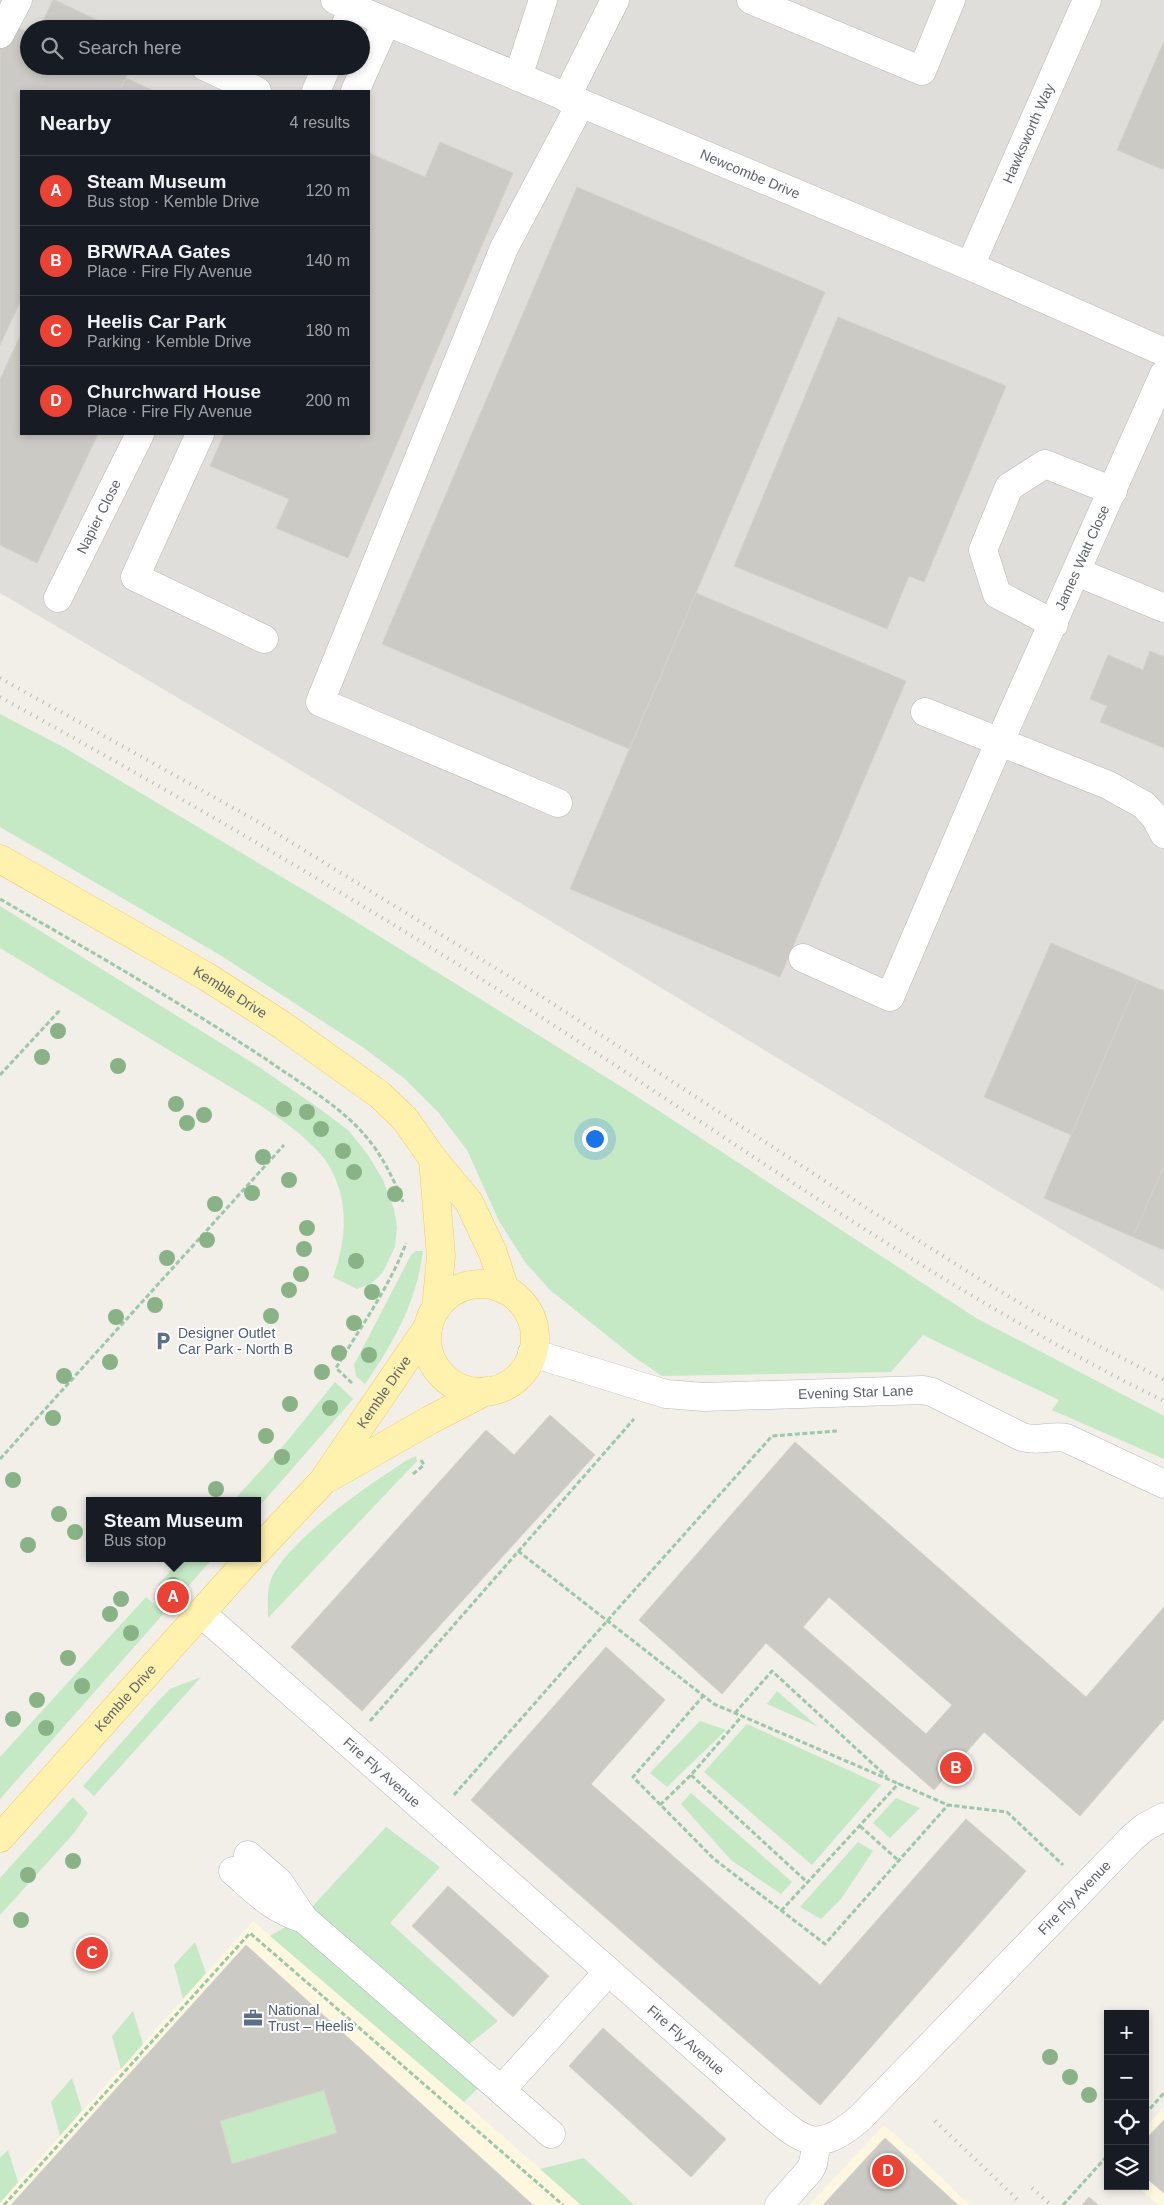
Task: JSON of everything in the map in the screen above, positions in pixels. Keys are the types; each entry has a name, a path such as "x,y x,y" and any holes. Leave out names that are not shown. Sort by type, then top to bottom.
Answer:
{"main road":[{"name":"Kemble Drive","path":"0,859 204,975 282,1025 380,1095 405,1119 433,1159 469,1202 493,1253 505,1290"},
{"name":"Kemble Drive","path":"261,1547 323,1481 378,1402 432,1318 440,1275 441,1234 435,1196 433,1159"},
{"path":"484,1284 505,1290 522,1303 531,1318 535,1336 532,1353 522,1372 506,1385 486,1391 460,1388 452,1384 439,1372 430,1356 428,1348 432,1318 450,1294 466,1286 484,1284"},
{"name":"Kemble Drive","path":"323,1481 406,1433 486,1391"},
{"name":"Kemble Drive","path":"0,1838 246,1562"}],"street":[{"path":"0,34 18,0"},
{"path":"518,76 543,0"},
{"path":"558,803 320,702 504,248 573,100 615,0"},
{"path":"751,0 922,71 951,0"},
{"name":"Hawksworth Way","path":"970,266 1087,0"},
{"name":"Newcombe Drive","path":"344,12 386,22 518,76 970,266 1164,352"},
{"path":"370,58 386,22"},
{"path":"223,75 255,90"},
{"path":"316,90 323,75"},
{"path":"355,90 362,75"},
{"name":"James Watt Close","path":"804,958 890,997 988,768 1054,624 1164,374"},
{"name":"Napier Close","path":"58,598 140,435"},
{"path":"200,435 135,577 264,639"},
{"path":"1054,624 996,594 983,550 1009,487 1045,464 1113,491"},
{"path":"1077,572 1164,608"},
{"path":"925,712 1108,785 1144,805 1155,817 1164,834"},
{"name":"Evening Star Lane","path":"532,1353 657,1392 704,1397 923,1390 932,1392 1022,1437 1037,1440 1057,1436 1066,1438 1164,1484"},
{"name":"Fire Fly Avenue","path":"201,1613 778,2120 798,2135 817,2141 836,2137 860,2118 1133,1837 1145,1827 1164,1817"},
{"path":"240,1863 279,1882 304,1919 551,2134"},
{"path":"501,2090 608,1972"},
{"path":"780,2205 810,2170 813,2164 817,2141"}],"path":[{"path":"0,899 227,1034 318,1095 350,1120 368,1139 383,1160 406,1210"},
{"path":"0,1075 60,1010"},
{"path":"0,1459 284,1145"},
{"path":"378,1402 351,1383 336,1368 387,1282 407,1240"},
{"path":"350,1744 657,1392"},
{"path":"434,1818 606,1621 772,1436 837,1431"},
{"path":"406,1433 424,1465 414,1474"},
{"path":"518,1551 714,1704 948,1805 1007,1812 1085,1886"},
{"path":"735,1713 772,1671 890,1780"},
{"path":"704,1695 633,1777 714,1859 825,1944 948,1805"},
{"path":"660,1804 691,1775 742,1716"},
{"path":"691,1775 807,1882"},
{"path":"782,1911 899,1783"},
{"path":"860,1826 899,1861"},
{"path":"4,2205 250,1933 563,2205"},
{"path":"1149,2110 1164,2093"},
{"path":"1063,2205 1104,2159"}],"shaded area":[{"path":"0,0 1164,0 1164,1291 270,752 0,593"},
{"name":"National Trust – Heelis","path":"253,1921 464,2102 581,2205 0,2205"},
{"path":"1164,2107 1164,2205 1158,2205 1141,2190 1149,2190 1149,2124"},
{"path":"884,2125 910,2148 970,2205 809,2205"}],"green space":[{"path":"0,714 65,748 329,905 633,1094 976,1318 1164,1416 1164,1459 1052,1410 1059,1400 923,1335 891,1372 662,1376 634,1357 550,1290 525,1262 499,1221 467,1150 438,1112 405,1079 364,1048 220,955 0,827"},
{"path":"0,906 256,1065 349,1131 368,1155 383,1180 394,1209 397,1227 395,1247 383,1272 372,1283 357,1289 333,1277 341,1248 344,1218 339,1189 334,1175 326,1161 315,1148 300,1134 264,1108 0,948"},
{"path":"416,1251 423,1251 420,1270 409,1305 394,1337 365,1384 356,1376 354,1365 411,1255"},
{"path":"335,1382 353,1399 261,1504 261,1497 237,1497 284,1445"},
{"path":"416,1456 417,1461 268,1618 268,1595 271,1578 295,1546 357,1494"},
{"path":"178,1562 209,1562 176,1600 158,1585"},
{"path":"146,1597 164,1613 0,1799 0,1757"},
{"path":"201,1677 94,1796 83,1786 170,1689"},
{"path":"777,1691 817,1726 767,1704"},
{"path":"700,1721 726,1730 667,1787 650,1773"},
{"path":"747,1724 881,1785 812,1865 704,1772"},
{"path":"691,1793 792,1882 781,1894 731,1860 681,1804"},
{"path":"73,1797 88,1813 74,1833 0,1915 0,1878"},
{"path":"896,1798 920,1808 890,1838 873,1823"},
{"path":"386,1827 440,1867 390,1923 498,2021 467,2046 310,1909"},
{"path":"858,1842 873,1851 841,1899 821,1919 800,1907"},
{"path":"293,1923 480,2086 464,2102 270,1936"},
{"path":"195,1942 206,1973 183,1999 174,1965"},
{"path":"133,2011 143,2044 121,2069 112,2036"},
{"path":"72,2078 82,2110 60,2136 51,2102"},
{"path":"324,2090 337,2133 232,2164 220,2121"},
{"path":"8,2150 18,2182 0,2203 0,2158"},
{"path":"584,2158 634,2205 581,2205 540,2169"}],"building":[{"path":"53,0 55,0 97,20 43,20"},
{"path":"8,23 20,29 20,75 127,75 119,90 20,90 20,302 0,345 0,39"},
{"path":"1164,41 1164,170 1117,150"},
{"path":"126,78 152,90 120,90"},
{"path":"440,142 513,173 348,558 276,528 289,499 210,466 224,435 370,435 370,153 425,177"},
{"path":"577,187 825,292 629,749 382,644"},
{"path":"838,317 1006,386 924,582 909,576 887,629 734,566"},
{"path":"20,336 20,435 98,435 37,563 0,545 0,379"},
{"path":"696,593 906,681 780,977 570,889"},
{"path":"1150,651 1164,657 1164,748 1100,722 1107,706 1090,699 1108,655 1143,670"},
{"path":"1051,943 1138,980 1071,1135 984,1097"},
{"path":"1138,980 1164,991 1164,1166 1133,1237 1044,1198"},
{"path":"1164,1166 1164,1250 1133,1237"},
{"path":"550,1415 595,1455 362,1711 291,1647 486,1430 514,1455"},
{"path":"795,1442 1086,1697 1164,1607 1164,1719 1080,1816 984,1732 934,1790 766,1643 722,1694 639,1620","holes":["829,1597 952,1705 926,1734 803,1627"]},
{"path":"606,1647 665,1700 591,1784 820,1985 966,1819 1026,1871 820,2105 471,1800"},
{"path":"448,1886 549,1976 513,2017 412,1926"},
{"name":"National Trust – Heelis","path":"246,1945 533,2205 11,2205","holes":["324,2090 337,2133 232,2164 220,2121"]},
{"path":"603,2028 726,2139 691,2177 569,2066"},
{"path":"1164,2120 1164,2193 1149,2180 1149,2136"},
{"path":"885,2138 958,2205 823,2205"},
{"path":"1089,2197 1098,2205 1082,2205"}],"railway":[{"path":"0,678 255,820 544,998 868,1209 986,1283 1040,1315 1164,1380"},
{"path":"0,697 205,813 475,975 925,1267 1083,1359 1164,1401"},
{"path":"935,2121 1019,2201"},
{"path":"1032,2188 1051,2205"}],"place":[{"name":"Designer Outlet Car Park - North B","path":"163,1341"},
{"name":"Steam Museum","path":"173,1597"},
{"name":"BRWRAA Gates","path":"956,1768"},
{"name":"Heelis Car Park","path":"92,1953"},
{"name":"National Trust – Heelis","path":"253,2018"},
{"name":"Churchward House","path":"888,2171"}]}
